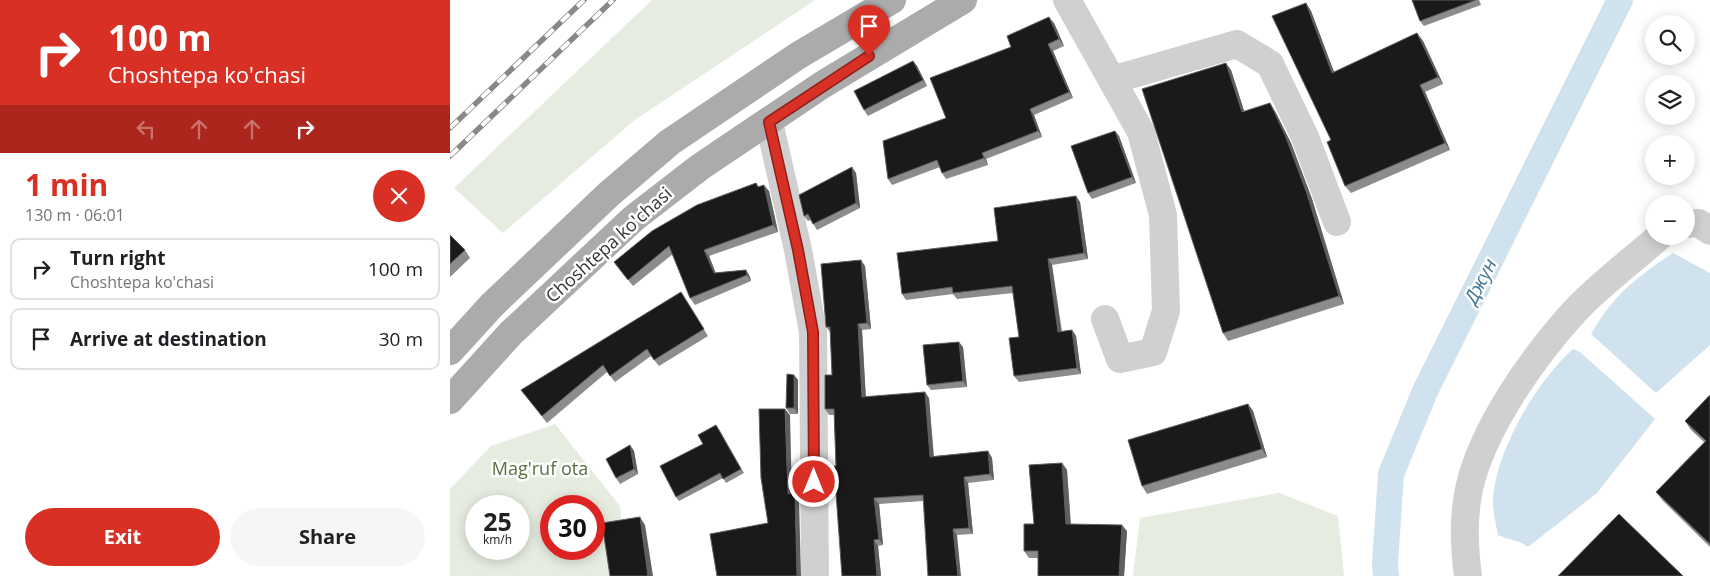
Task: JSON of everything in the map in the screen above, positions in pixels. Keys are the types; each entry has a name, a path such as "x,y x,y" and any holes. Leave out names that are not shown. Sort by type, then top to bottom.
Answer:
{"main road":[{"name":"Choshtepa ko'chasi","path":"450,351 499,298 609,194 670,142 799,56 892,0"},
{"name":"Choshtepa ko'chasi","path":"450,400 511,334 634,218 700,167 822,85 963,0"}],"street":[{"path":"1066,0 1142,132 1163,215 1166,311 1152,352 1120,360 1105,319"},
{"path":"1112,80 1237,44 1270,64 1304,137 1337,222"},
{"path":"769,122 798,250 813,332 815,576"},
{"path":"1695,223 1699,223 1710,231"},
{"path":"1468,576 1464,526 1470,488 1487,441 1512,395 1540,353 1576,310 1650,245"}],"green space":[{"path":"652,0 815,0 636,119 503,233 454,188"},
{"name":"Mag'ruf ota","path":"555,424 620,506 624,576 450,576 450,489 491,446"},
{"path":"1279,493 1338,516 1344,576 1133,576 1140,518"}],"water":[{"path":"1673,253 1710,273 1710,345 1656,393 1591,334 1617,297 1637,279"},
{"path":"1573,349 1580,352 1655,419 1597,493 1528,547 1498,535 1493,502 1496,479 1510,438 1532,398 1545,379"}],"building":[{"path":"1412,0 1476,0 1420,21"},
{"path":"1306,3 1332,73 1417,33 1438,77 1420,85 1445,143 1345,186 1327,142 1331,140 1272,16"},
{"path":"1049,17 1059,39 1048,44 1069,92 1030,109 1038,131 982,153 984,158 942,173 937,160 888,179 883,141 946,118 930,78 1011,47 1007,36"},
{"path":"913,61 923,80 864,110 854,91"},
{"path":"1226,63 1242,112 1270,103 1285,135 1306,191 1339,296 1223,333 1142,89"},
{"path":"1115,131 1132,177 1088,193 1071,146"},
{"path":"852,167 856,203 813,224 808,214 804,216 799,195"},
{"path":"756,183 758,187 764,185 773,225 704,250 714,273 746,270 747,275 690,298 669,246 628,280 614,262 652,231 697,205"},
{"path":"1076,196 1084,253 1048,259 1058,332 1072,330 1077,368 1014,376 1009,338 1019,337 1012,286 953,293 952,287 902,294 897,253 998,241 994,208"},
{"path":"450,235 465,250 450,264"},
{"path":"861,260 867,323 858,324 862,397 925,392 930,457 988,451 990,474 964,477 969,528 953,529 958,576 928,576 923,495 874,498 879,539 874,540 877,576 842,576 834,466 836,466 834,409 825,409 825,375 832,375 830,327 826,327 821,264"},
{"path":"681,292 704,329 654,360 647,349 610,376 603,365 542,416 521,390"},
{"path":"959,342 963,381 927,385 923,345"},
{"path":"787,374 794,375 794,408 786,408"},
{"path":"1710,395 1710,544 1656,492 1706,441 1685,421"},
{"path":"1248,404 1262,449 1142,486 1128,440"},
{"path":"759,409 785,409 788,494 795,493 797,576 717,576 710,534 768,523 761,478"},
{"path":"716,425 741,469 723,479 720,473 676,497 660,466 703,444 698,435"},
{"path":"630,445 634,469 616,478 606,459"},
{"path":"1062,463 1066,524 1122,525 1119,576 1038,576 1038,551 1024,551 1024,524 1034,524 1029,465"},
{"path":"1619,514 1683,576 1558,576"},
{"path":"640,517 648,576 610,576 605,543 605,523"}],"waterway":[{"name":"Джун","path":"1386,576 1385,564 1391,474 1426,389 1620,0"}],"railway":[{"path":"450,128 584,0"},
{"path":"450,156 613,0"}],"route":[{"path":"814,482 813,332 798,250 769,122 822,85 869,56"}]}
